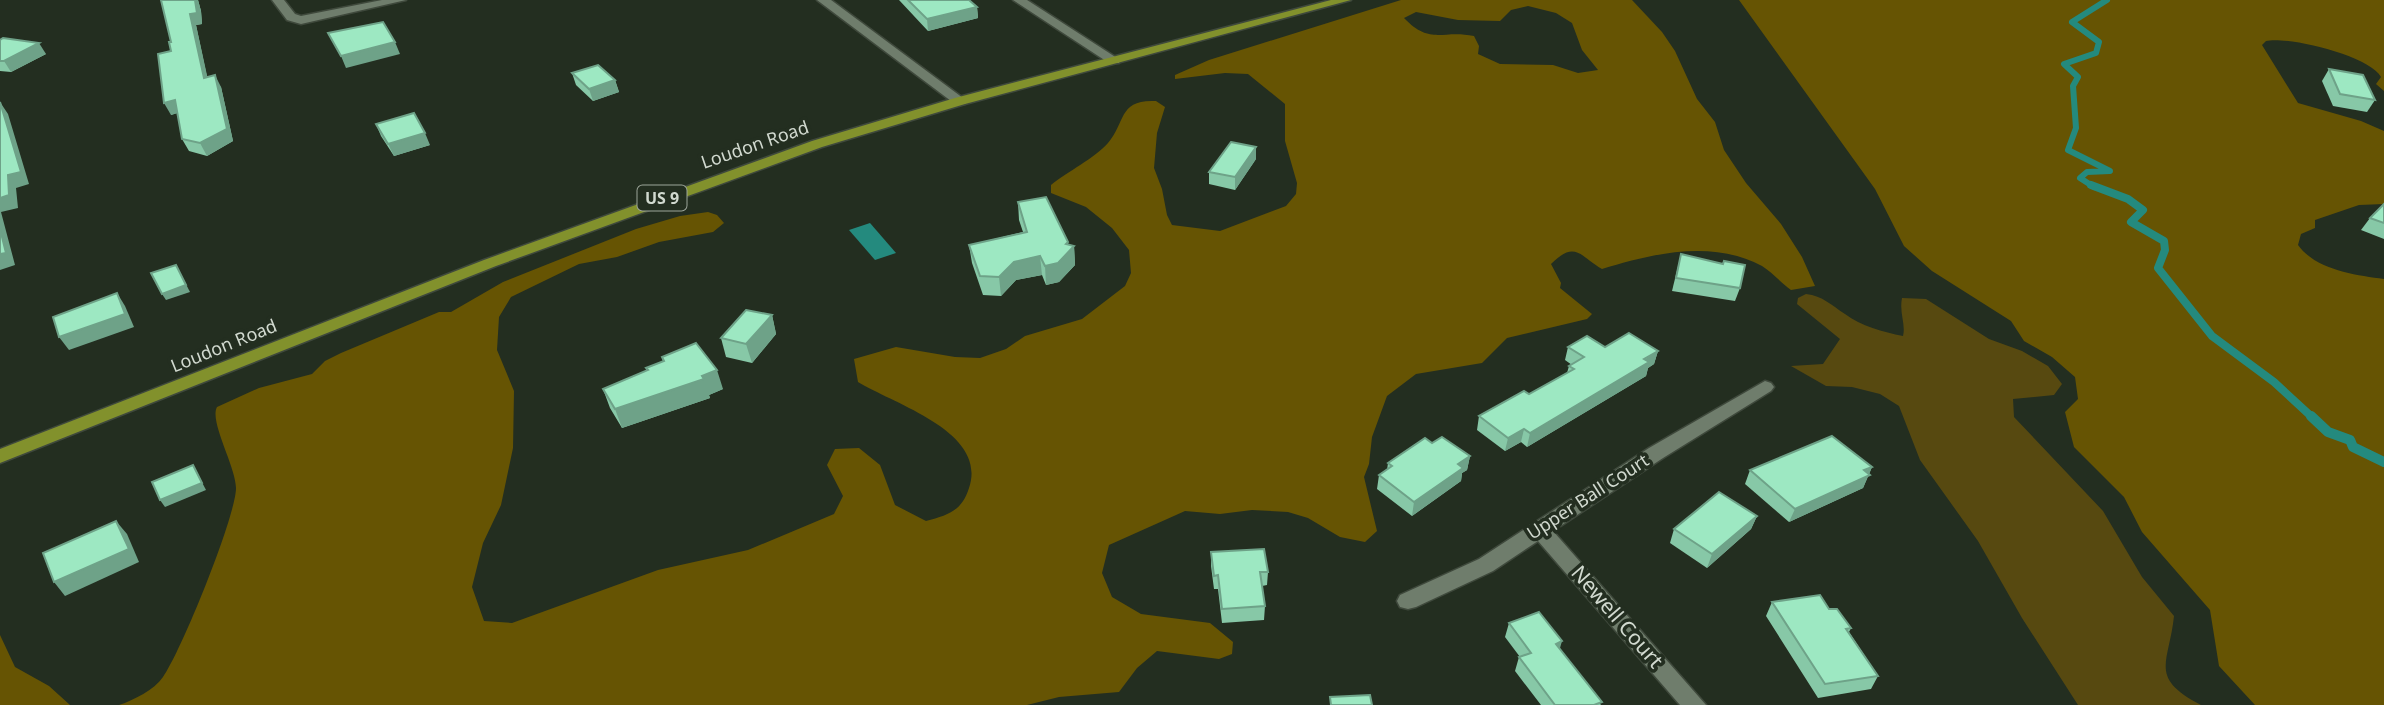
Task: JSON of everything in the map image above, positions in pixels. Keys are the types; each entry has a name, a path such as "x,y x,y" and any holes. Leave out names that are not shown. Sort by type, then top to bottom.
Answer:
{"main road":[{"name":"Loudon Road","path":"0,456 659,199 817,144 960,101 1345,0"}],"street":[{"path":"278,0 291,17 301,20 400,0"},
{"path":"823,0 960,101"},
{"path":"1019,0 1114,60"},
{"name":"Upper Ball Court","path":"1408,601 1479,568 1765,387"},
{"name":"Newell Court","path":"1540,529 1694,705"}],"shaded area":[{"path":"1401,0 1632,0 1662,32 1675,51 1697,99 1715,122 1724,150 1746,183 1781,224 1802,257 1815,286 1791,290 1762,266 1723,253 1702,251 1661,254 1602,269 1577,253 1566,253 1559,257 1551,264 1561,283 1560,288 1592,314 1587,319 1507,338 1482,363 1416,374 1387,396 1372,437 1369,464 1364,477 1377,531 1365,542 1340,537 1308,518 1288,512 1252,510 1220,514 1185,511 1109,545 1102,573 1112,597 1141,614 1210,623 1233,642 1232,654 1219,659 1157,651 1137,668 1119,692 1059,697 1027,705 119,705 143,694 163,677 194,614 218,554 236,488 219,433 217,407 259,388 312,374 325,361 341,353 439,312 451,312 503,282 636,229 680,216 708,212 717,215 724,223 713,232 659,242 617,257 579,264 511,297 499,317 497,350 514,391 513,448 501,505 483,543 472,587 484,621 512,623 658,570 748,550 834,514 843,496 827,465 835,449 859,448 880,465 895,505 926,521 953,511 962,502 969,488 971,468 965,451 935,423 858,382 854,359 896,347 955,357 980,358 1006,349 1025,336 1082,319 1125,286 1131,273 1129,250 1112,228 1086,207 1051,193 1051,185 1102,149 1114,135 1124,113 1135,104 1156,101 1165,107 1157,133 1154,168 1172,225 1220,231 1286,206 1296,194 1297,183 1285,141 1285,104 1248,74 1225,73 1175,79 1175,75 1209,60","holes":["1528,6 1556,13 1572,23 1582,50 1598,70 1578,73 1553,65 1500,64 1478,54 1479,46 1474,36 1422,32 1404,18 1416,12 1458,20 1500,21 1511,10"]},
{"path":"1739,0 2384,0 2384,91 2376,84 2381,77 2374,69 2346,55 2277,40 2266,41 2262,45 2298,103 2361,121 2384,131 2384,204 2359,205 2315,220 2315,228 2301,234 2298,245 2325,266 2384,279 2384,705 2255,705 2219,666 2210,610 2142,532 2124,497 2074,447 2065,412 2078,399 2075,377 2052,357 2024,341 2011,321 1932,271 1904,246 1875,189"},
{"path":"1806,294 1822,299 1865,325 1903,336 1902,298 1926,299 1989,339 2022,351 2048,366 2062,384 2054,395 2013,399 2014,417 2103,511 2142,577 2174,616 2166,658 2168,677 2184,695 2201,705 2078,705 2022,618 1978,541 1920,460 1899,406 1880,394 1852,387 1826,386 1791,366 1823,364 1840,339 1797,304 1798,298"},
{"path":"0,635 15,667 49,686 70,705 0,705"}],"water":[{"path":"870,223 896,253 875,260 849,230"}],"building":[{"path":"161,0 195,0 197,13 190,14 204,78 215,75 227,129 200,143 182,139 175,100 164,103 158,54 171,51 171,42"},
{"path":"908,0 969,0 977,7 927,19"},
{"path":"383,22 395,42 341,56 328,33"},
{"path":"3,38 39,43 0,61 0,40"},
{"path":"598,65 615,80 589,89 572,73"},
{"path":"2329,69 2363,75 2375,100 2340,94"},
{"path":"0,102 21,172 8,175 9,195 0,198"},
{"path":"414,113 425,133 388,144 376,124"},
{"path":"1231,142 1256,147 1235,177 1209,172"},
{"path":"1046,197 1068,242 1066,244 1074,246 1058,263 1045,266 1040,256 1014,262 999,277 980,276 969,245 1027,232 1018,202"},
{"path":"2384,204 2384,223 2370,218"},
{"path":"0,229 6,253 0,254"},
{"path":"1681,254 1723,264 1724,261 1745,265 1740,288 1676,278"},
{"path":"176,265 186,285 162,294 151,273"},
{"path":"117,293 125,314 59,337 53,317"},
{"path":"746,310 772,315 746,344 721,338"},
{"path":"1629,333 1658,351 1644,359 1649,362 1530,433 1524,429 1508,438 1479,416 1524,391 1529,394 1574,369 1569,366 1584,357 1568,347 1587,336 1605,347"},
{"path":"696,343 717,370 702,376 704,379 615,409 603,389 648,370 646,368 664,361 662,357"},
{"path":"1832,436 1872,467 1864,470 1870,475 1795,509 1750,470"},
{"path":"1442,437 1470,456 1458,464 1463,468 1414,502 1379,475 1392,466 1388,463 1425,438 1432,443"},
{"path":"193,465 202,483 160,500 152,482"},
{"path":"1719,492 1757,516 1712,554 1674,529"},
{"path":"116,521 129,549 54,582 43,553"},
{"path":"1264,549 1268,572 1260,572 1265,606 1222,609 1218,575 1214,576 1211,552"},
{"path":"1820,595 1829,609 1837,609 1851,628 1846,629 1878,676 1825,684 1772,602"},
{"path":"1539,612 1562,641 1556,644 1602,702 1594,705 1555,705 1519,657 1531,653 1509,623"},
{"path":"1370,695 1372,705 1331,705 1330,697"}],"waterway":[{"path":"2094,187 2080,178 2087,172 2110,171 2068,150 2076,128 2073,86 2078,77 2064,64 2096,53 2099,42 2072,22 2107,0"},
{"path":"2091,185 2128,199 2143,210 2131,222 2164,241 2165,250 2158,268 2212,336 2274,382 2313,418"},
{"path":"2311,416 2328,432 2350,440 2353,447 2384,462"}]}
